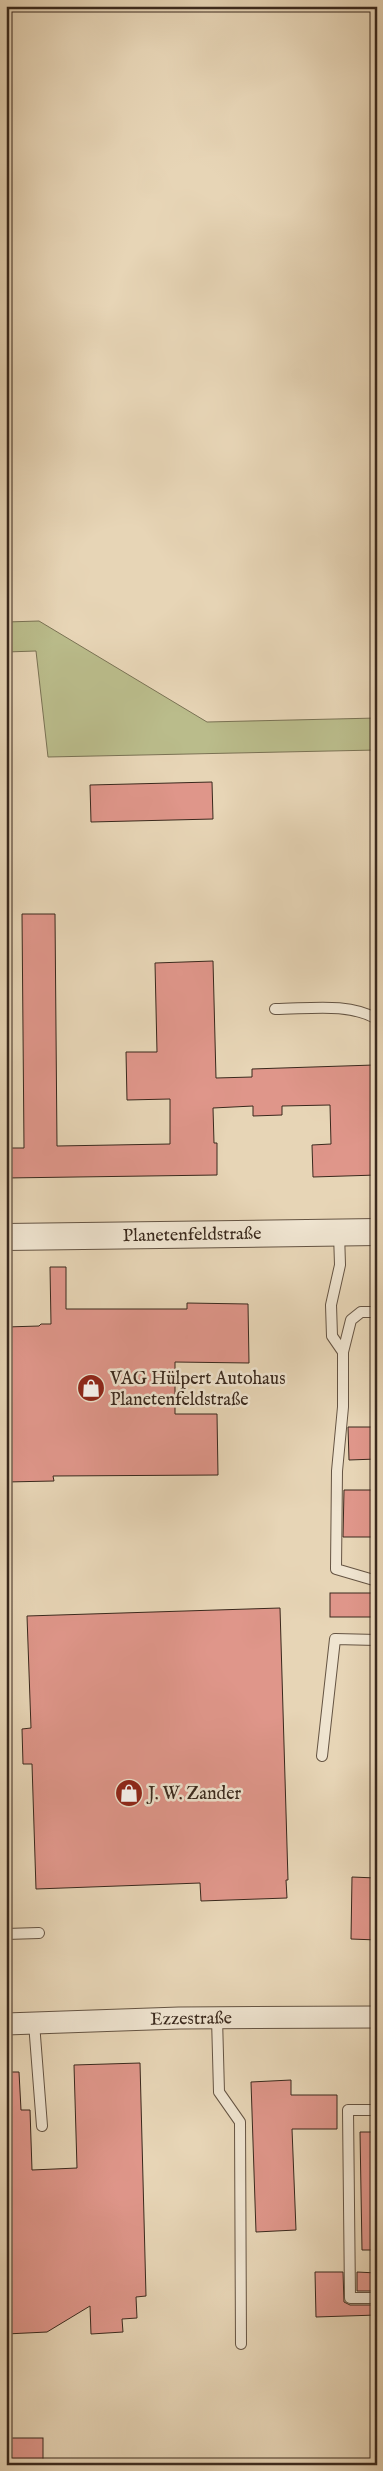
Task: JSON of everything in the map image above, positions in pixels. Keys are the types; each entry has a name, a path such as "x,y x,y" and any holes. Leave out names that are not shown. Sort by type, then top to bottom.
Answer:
{"street":[{"name":"Planetenfeldstraße","path":"6,1237 377,1232"},
{"name":"Ezzestraße","path":"6,2024 217,2018 377,2017"}],"lane":[{"path":"275,1009 341,1008 367,1013 377,1019"},
{"path":"339,1232 340,1265 331,1305 332,1336 343,1352"},
{"path":"377,1312 361,1312 351,1320 343,1352 343,1407 337,1471 336,1569 377,1581"},
{"path":"322,1756 335,1639 377,1640"},
{"path":"6,1934 39,1933"},
{"path":"217,2018 219,2092 240,2122 241,2344"},
{"path":"34,2023 42,2126"},
{"path":"377,2110 348,2110 350,2298 377,2298"}],"green space":[{"path":"39,621 207,722 377,718 377,750 48,757 36,651 6,652 6,622"}],"building":[{"path":"212,782 213,819 91,822 90,785"},
{"path":"22,914 55,914 57,1146 170,1144 170,1099 127,1100 126,1052 157,1052 155,963 213,961 216,1078 252,1077 252,1069 374,1065 377,1175 313,1177 312,1145 331,1144 330,1105 282,1106 282,1115 253,1116 253,1106 213,1108 214,1143 217,1143 217,1175 6,1178 6,1148 24,1148"},
{"name":"VAG Hülpert Autohaus Planetenfeldstraße","path":"50,1267 66,1267 66,1309 187,1309 187,1303 248,1304 249,1363 175,1362 175,1414 217,1414 218,1475 53,1476 54,1481 6,1482 6,1327 51,1324"},
{"path":"348,1427 377,1427 377,1459 349,1460"},
{"path":"344,1490 377,1490 377,1537 343,1537"},
{"path":"330,1593 377,1593 377,1617 330,1617"},
{"path":"280,1608 287,1898 201,1901 200,1883 36,1889 32,1764 23,1764 22,1729 31,1728 27,1616"},
{"path":"352,1877 376,1878 377,1940 351,1939"},
{"path":"140,2063 146,2296 136,2297 137,2318 122,2319 123,2332 91,2334 90,2306 47,2332 6,2334 6,2072 19,2072 21,2110 30,2110 32,2170 77,2168 74,2065"},
{"path":"291,2080 291,2095 337,2095 337,2129 292,2129 296,2230 256,2232 251,2082"},
{"path":"360,2132 377,2132 377,2250 362,2250"},
{"path":"315,2272 343,2272 344,2302 350,2305 377,2305 377,2315 316,2317"},
{"path":"357,2272 377,2273 377,2291 357,2291"},
{"path":"6,2438 43,2438 43,2465 6,2465"}],"place":[{"name":"VAG Hülpert Autohaus Planetenfeldstraße","path":"91,1388"},
{"name":"J. W. Zander","path":"129,1793"}]}
